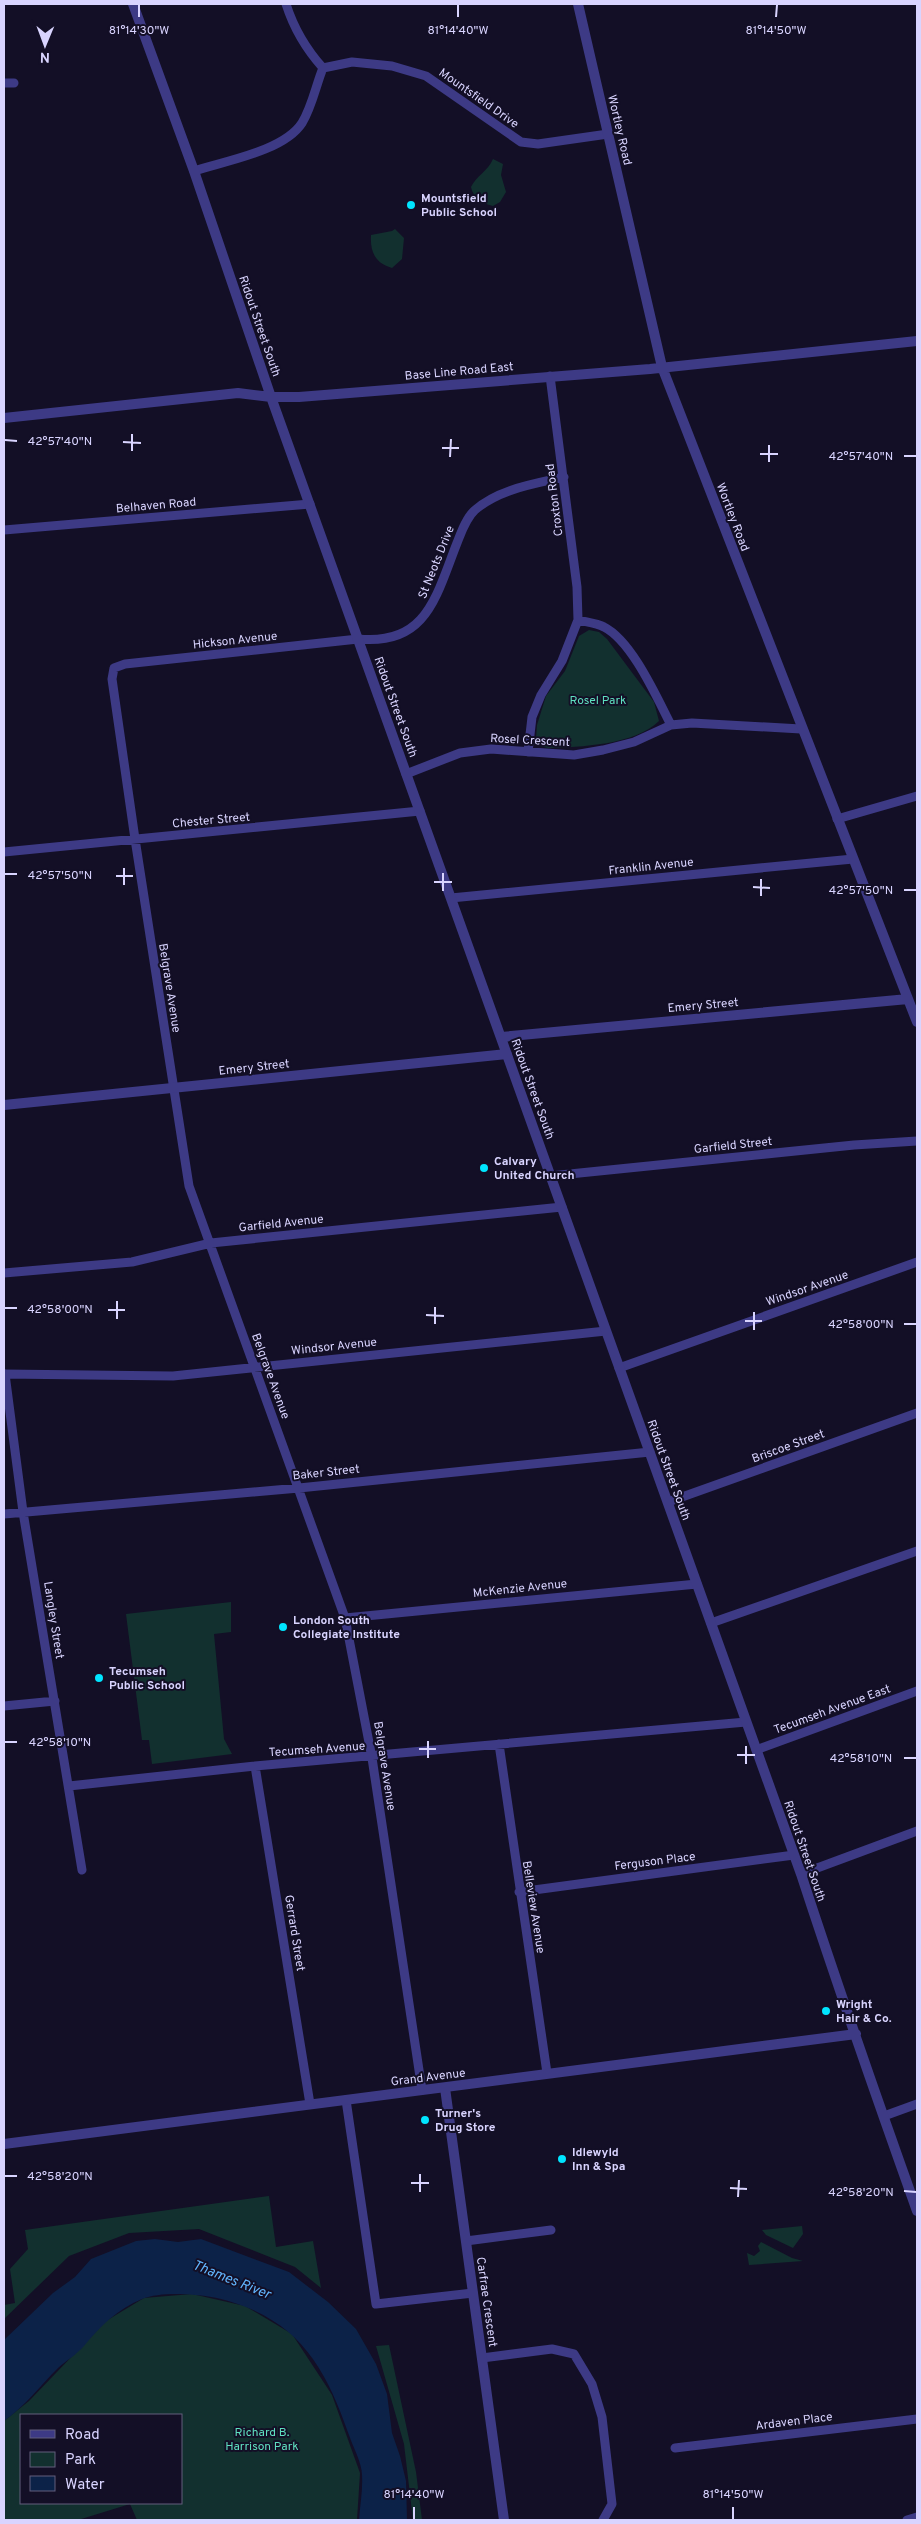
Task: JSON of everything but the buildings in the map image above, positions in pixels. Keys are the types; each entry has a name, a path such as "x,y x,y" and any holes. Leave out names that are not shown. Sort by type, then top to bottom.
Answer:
{"street":[{"name":"Ridout Street South","path":"133,4 194,171 271,397 801,1874 917,2210"},
{"path":"194,171 276,144 293,134 303,122 322,68 292,24 286,4"},
{"name":"Wortley Road","path":"578,4 662,367 801,728 916,1018"},
{"name":"Mountsfield Drive","path":"322,68 352,62 392,66 426,76 521,142 538,144 608,134"},
{"path":"4,83 14,83"},
{"name":"Base Line Road East","path":"4,418 238,393 271,397 550,376 662,367 917,341"},
{"name":"Croxton Road","path":"528,752 532,717 541,695 562,661 578,620 577,588 550,376"},
{"name":"St Neots Drive","path":"358,639 376,641 392,639 413,628 432,607 462,529 474,511 491,499 516,488 564,477"},
{"name":"Belhaven Road","path":"4,530 310,504"},
{"path":"578,620 603,626 618,637 656,692 671,725"},
{"name":"Hickson Avenue","path":"114,668 125,664 358,639"},
{"name":"Belgrave Avenue","path":"114,668 112,678 135,840 172,1088 189,1186 346,1618 372,1758 422,2090"},
{"name":"Rosel Crescent","path":"406,774 460,754 491,749 574,754 604,750 634,742 671,725 692,723 801,728"},
{"path":"837,819 917,796"},
{"name":"Chester Street","path":"4,852 420,811"},
{"name":"Franklin Avenue","path":"451,898 853,859"},
{"name":"Emery Street","path":"501,1037 908,999"},
{"name":"Emery Street","path":"4,1106 507,1054"},
{"name":"Garfield Street","path":"550,1176 854,1145 917,1141"},
{"name":"Garfield Avenue","path":"4,1273 132,1262 211,1243 562,1207"},
{"name":"Windsor Avenue","path":"619,1368 917,1262"},
{"name":"Windsor Avenue","path":"4,1374 173,1376 254,1366 606,1331"},
{"name":"Langley Street","path":"4,1374 23,1512 82,1870"},
{"name":"Briscoe Street","path":"668,1502 917,1413"},
{"name":"Baker Street","path":"4,1514 300,1488 650,1452"},
{"path":"711,1623 917,1551"},
{"name":"McKenzie Avenue","path":"346,1618 697,1584"},
{"name":"Tecumseh Avenue East","path":"756,1750 917,1691"},
{"path":"4,1706 55,1701"},
{"name":"Tecumseh Avenue","path":"69,1786 255,1766 372,1758 499,1744 746,1722"},
{"name":"Belleview Avenue","path":"499,1744 519,1892 547,2074"},
{"name":"Gerrard Street","path":"255,1766 310,2104"},
{"path":"801,1874 917,1831"},
{"name":"Ferguson Place","path":"519,1892 794,1855"},
{"name":"Grand Avenue","path":"4,2144 856,2034"},
{"name":"Carfrae Crescent","path":"445,2088 504,2520"},
{"path":"346,2100 376,2304 473,2294"},
{"path":"884,2116 917,2104"},
{"path":"466,2241 551,2230"},
{"path":"482,2358 552,2349 574,2354 592,2384 602,2417 612,2504 603,2520"},
{"name":"Ardaven Place","path":"675,2448 917,2419"},
{"path":"907,2520 917,2517"}],"green space":[{"path":"493,159 503,164 501,175 506,192 500,202 493,206 479,200 471,187"},
{"path":"395,229 404,238 402,259 392,268 381,263 375,256 371,247 371,235"},
{"name":"Rosel Park","path":"589,630 599,632 607,639 654,702 659,721 649,729 622,740 561,748 540,746 536,739 537,725 546,696 565,671 579,636"},
{"path":"231,1602 231,1632 214,1634 224,1739 232,1754 152,1764 149,1740 142,1740 126,1614"},
{"path":"269,2196 276,2247 313,2241 321,2288 295,2267 199,2229 129,2233 69,2256 4,2319 4,2305 15,2303 10,2269 28,2249 25,2230"},
{"path":"802,2226 803,2234 793,2248 766,2235 762,2230"},
{"path":"761,2242 792,2258 803,2261 749,2265 747,2253 754,2256 760,2251 758,2246"},
{"name":"Richard B. Harrison Park","path":"192,2294 245,2306 292,2334 332,2395 360,2473 357,2520 137,2520 130,2504 78,2520 4,2520 4,2421 29,2401 106,2321 144,2298"},
{"path":"389,2345 416,2472 422,2520 413,2520 404,2444 376,2346"}],"water":[{"name":"Thames River","path":"155,2239 178,2242 201,2239 289,2272 328,2302 356,2329 376,2364 387,2394 392,2433 406,2481 407,2520 359,2520 362,2486 361,2465 329,2386 317,2365 287,2331 267,2317 244,2306 217,2298 190,2294 169,2294 150,2296 133,2303 103,2325 81,2349 58,2368 26,2402 4,2421 4,2340 53,2293 75,2277 91,2259 136,2241"}],"place":[{"name":"Mountsfield Public School","path":"411,205"},
{"name":"Calvary United Church","path":"484,1168"},
{"name":"London South Collegiate Institute","path":"283,1627"},
{"name":"Tecumseh Public School","path":"99,1678"},
{"name":"Wright Hair & Co.","path":"826,2011"},
{"name":"Turner's Drug Store","path":"425,2120"},
{"name":"Idlewyld Inn & Spa","path":"562,2159"}]}
